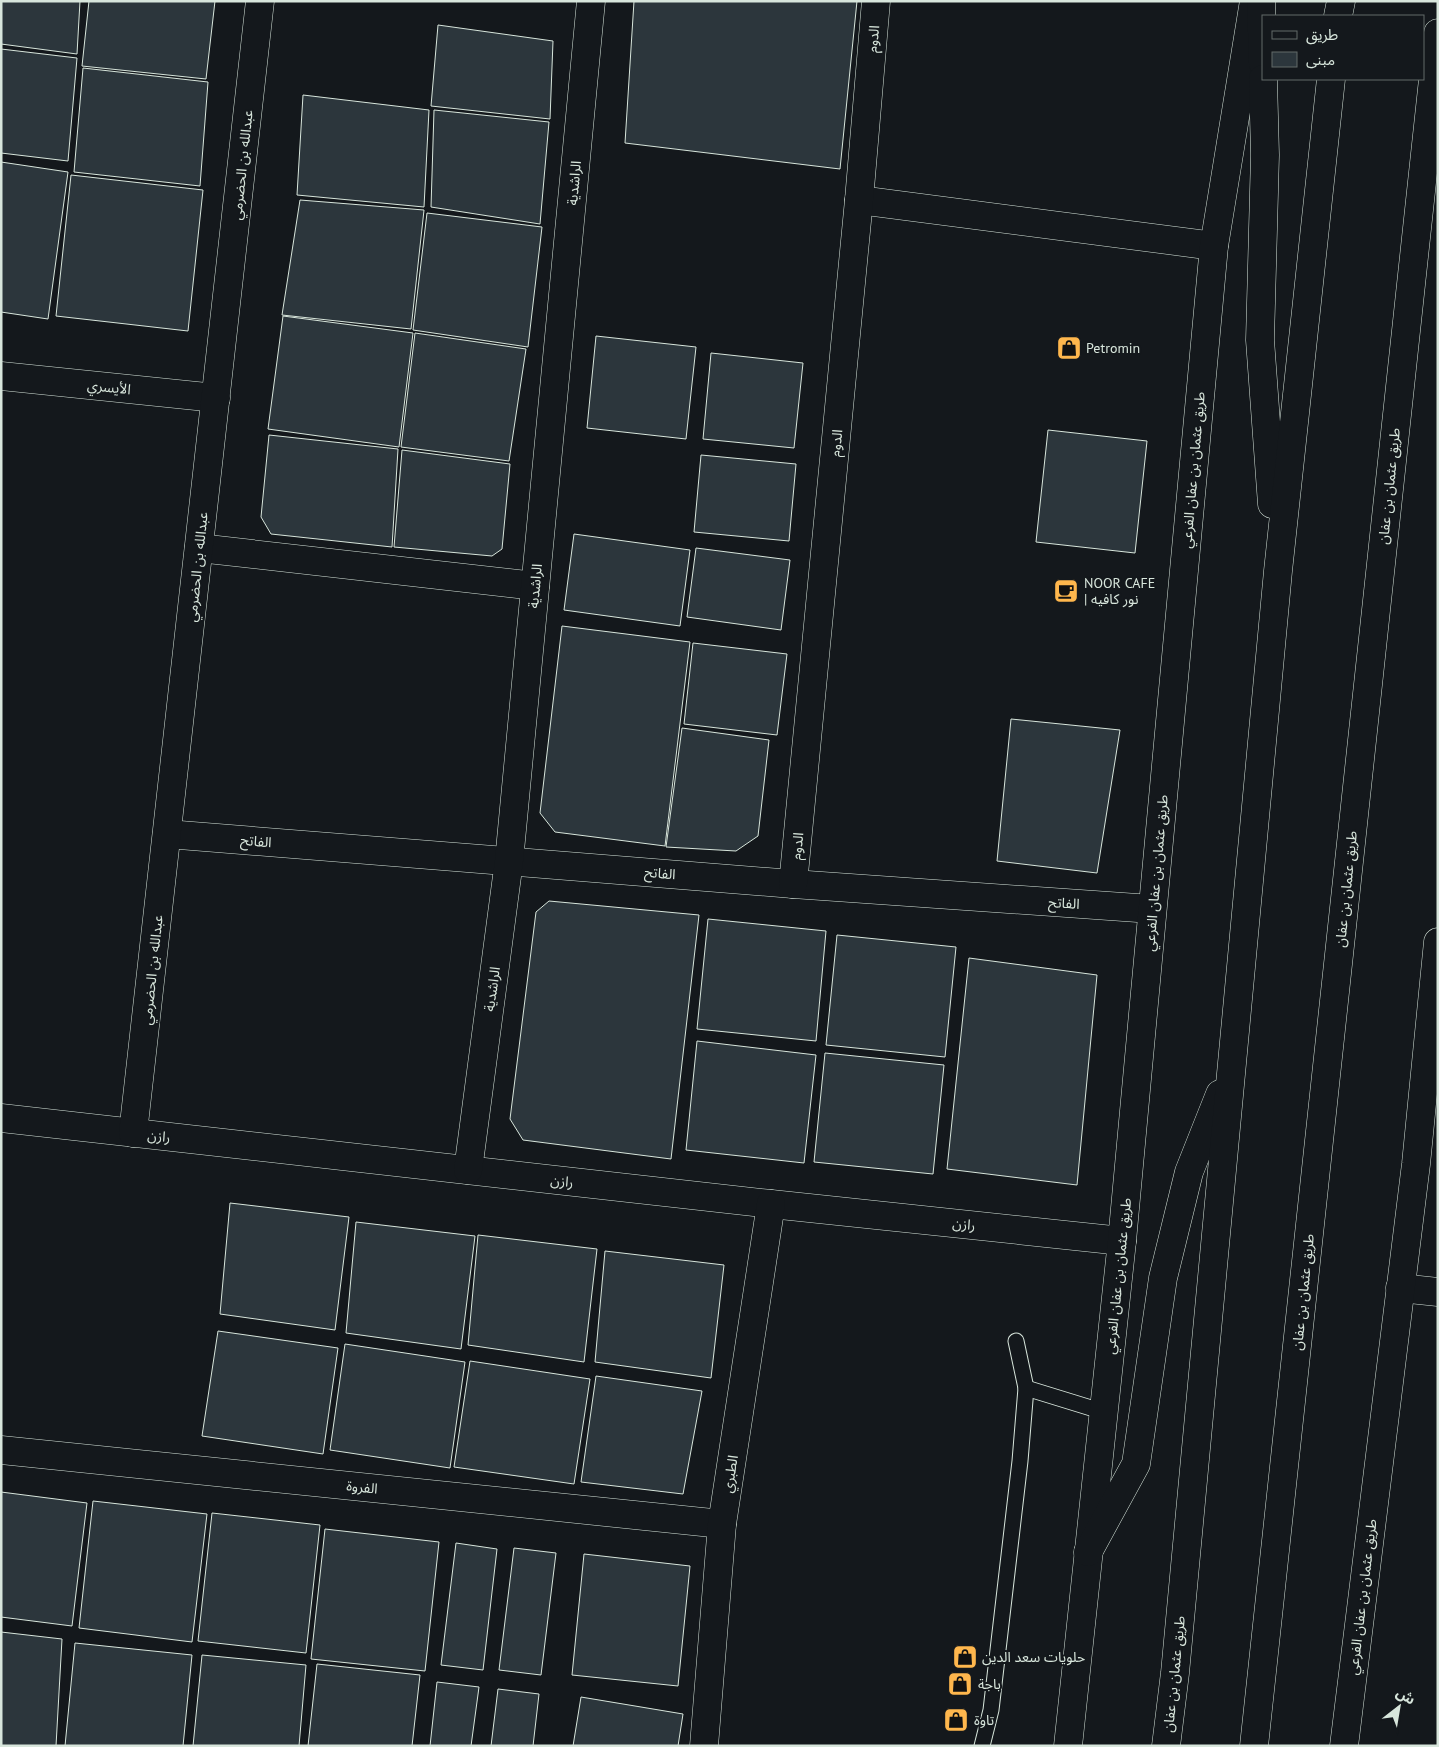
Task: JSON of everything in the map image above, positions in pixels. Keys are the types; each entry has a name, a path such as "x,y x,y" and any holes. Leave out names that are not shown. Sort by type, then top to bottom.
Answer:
{"street":[{"name":"عبدالله بن الحضرمي","path":"134,1133 260,1"},
{"name":"الراشدية","path":"468,1170 509,861 591,1"},
{"name":"الدوم","path":"793,884 859,200 876,1"},
{"name":"طريق عثمان بن عفان الفرعي","path":"1068,1746 1122,1241 1214,246 1254,1"},
{"path":"1261,1 1262,32"},
{"path":"1338,15 1340,1"},
{"name":"طريق عثمان بن عفان","path":"1254,1746 1438,33"},
{"path":"1263,80 1265,155 1260,340 1278,571"},
{"name":"طريق عثمان بن عفان","path":"1166,1746 1176,1663 1278,571 1331,80"},
{"path":"859,200 1214,246"},
{"name":"الأيسري","path":"1,376 216,398"},
{"path":"199,548 535,586"},
{"name":"الفاتح","path":"167,834 793,884 1152,909"},
{"name":"طريق عثمان بن عفان الفرعي","path":"1344,1746 1416,1164 1437,953"},
{"path":"1088,1552 1136,1464 1163,1278 1189,1172 1232,1065"},
{"name":"رازن","path":"1,1118 771,1204 1122,1241"},
{"name":"الطبري","path":"704,1746 722,1524 771,1204"},
{"path":"1400,1288 1438,1292"},
{"name":"الفروة","path":"1,1450 722,1524"}],"lane":[{"path":"982,1746 991,1710 1019,1470 1026,1388 1016,1341"},
{"path":"1026,1388 1104,1412"}],"building":[{"path":"1,1 80,1 77,54 1,44"},
{"path":"89,1 215,1 206,79 82,66"},
{"path":"634,1 857,1 840,169 625,143"},
{"path":"438,25 553,41 550,119 431,106"},
{"path":"1,49 77,58 68,161 1,153"},
{"path":"83,68 208,82 200,186 74,172"},
{"path":"303,95 429,110 424,207 297,195"},
{"path":"434,110 549,122 540,224 431,207"},
{"path":"1,162 68,172 48,319 1,312"},
{"path":"71,175 203,190 188,331 56,316"},
{"path":"300,200 424,210 411,329 282,315"},
{"path":"427,213 542,227 528,347 413,330"},
{"path":"283,316 413,333 399,447 268,429"},
{"path":"415,333 526,349 509,461 401,447"},
{"path":"596,336 696,347 686,439 587,428"},
{"path":"711,353 803,363 794,448 703,439"},
{"path":"1048,430 1147,441 1135,553 1036,542"},
{"path":"269,435 398,449 392,547 271,534 261,517"},
{"path":"402,450 510,464 502,549 492,556 394,547"},
{"path":"701,455 796,464 789,541 694,532"},
{"path":"574,534 690,550 680,626 564,610"},
{"path":"696,548 790,560 781,630 687,617"},
{"path":"562,626 690,642 665,846 555,832 540,813"},
{"path":"693,643 787,654 777,735 684,724"},
{"path":"1011,719 1120,730 1097,873 997,861"},
{"path":"682,728 769,740 758,836 736,851 666,847"},
{"path":"549,901 699,915 671,1159 523,1140 510,1119 536,912"},
{"path":"708,919 826,931 816,1041 697,1029"},
{"path":"837,935 956,947 945,1057 826,1045"},
{"path":"969,958 1097,975 1077,1185 947,1169"},
{"path":"697,1041 816,1055 804,1163 686,1150"},
{"path":"825,1053 944,1065 933,1174 814,1162"},
{"path":"230,1203 349,1217 335,1330 220,1314"},
{"path":"356,1222 475,1236 461,1349 346,1333"},
{"path":"478,1235 597,1249 584,1362 468,1345"},
{"path":"605,1251 724,1265 711,1378 595,1362"},
{"path":"218,1331 338,1348 323,1454 202,1436"},
{"path":"345,1344 465,1362 450,1468 330,1450"},
{"path":"470,1361 590,1379 574,1484 454,1467"},
{"path":"596,1376 702,1391 683,1494 581,1482"},
{"path":"1,1492 87,1503 72,1626 1,1617"},
{"path":"93,1501 207,1514 192,1642 79,1628"},
{"path":"212,1513 320,1525 306,1653 198,1641"},
{"path":"325,1529 439,1542 425,1671 311,1659"},
{"path":"456,1543 497,1549 483,1670 441,1665"},
{"path":"514,1548 556,1553 541,1675 499,1670"},
{"path":"584,1554 690,1566 678,1686 572,1675"},
{"path":"1,1632 62,1639 56,1746 1,1746"},
{"path":"75,1643 192,1655 183,1746 65,1746"},
{"path":"202,1655 306,1665 299,1746 193,1746"},
{"path":"317,1664 420,1675 412,1746 308,1746"},
{"path":"437,1682 479,1687 471,1746 430,1746"},
{"path":"498,1689 539,1694 533,1746 491,1746"},
{"path":"581,1697 683,1714 678,1746 573,1746"}],"place":[{"name":"Petromin","path":"1069,348"},
{"name":"NOOR CAFE | نور كافيه","path":"1066,591"},
{"name":"حلويات سعد الدين","path":"965,1657"},
{"name":"باجة","path":"960,1684"},
{"name":"تاوة","path":"956,1720"}]}
